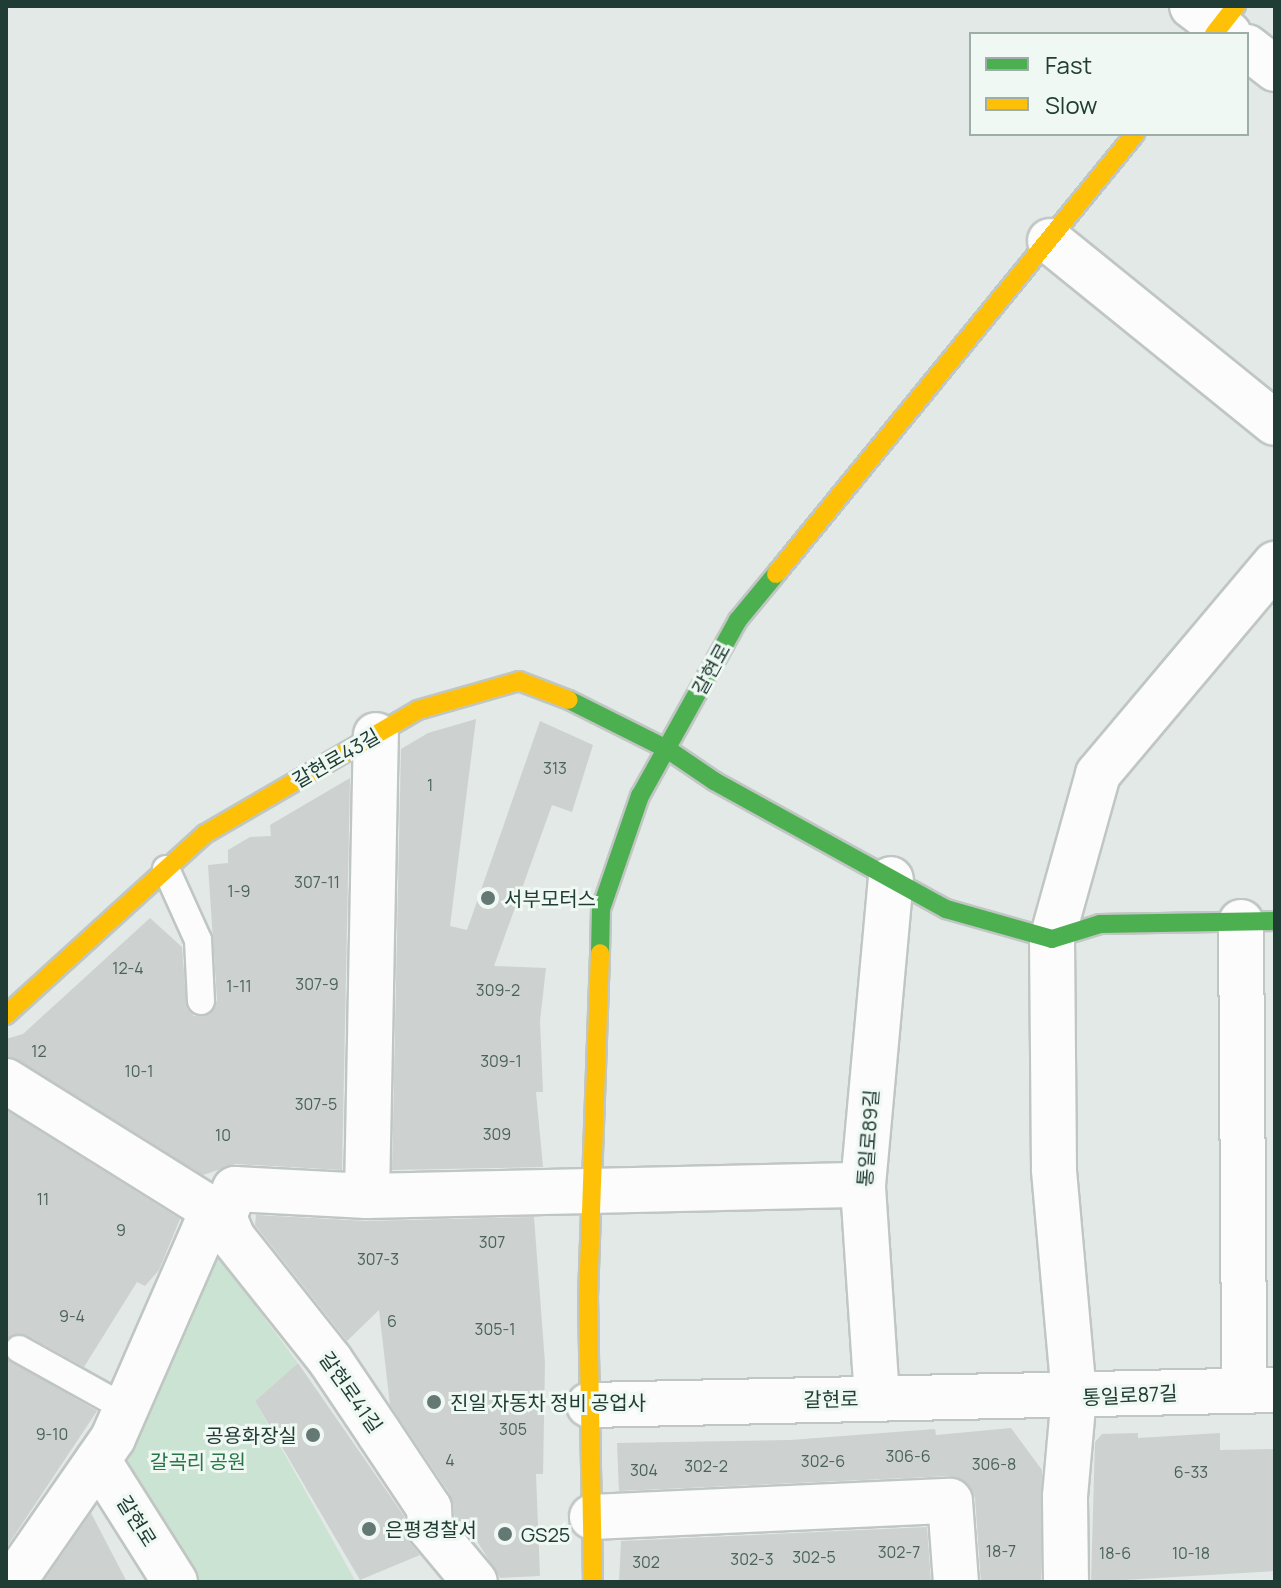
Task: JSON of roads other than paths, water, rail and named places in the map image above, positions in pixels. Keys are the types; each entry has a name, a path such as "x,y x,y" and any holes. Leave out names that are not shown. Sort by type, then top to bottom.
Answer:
{"main road":[{"name":"갈현로","path":"593,1582 589,1405 591,1191 601,909 640,796 738,620 1133,136"},
{"name":"갈현로43길","path":"6,1015 205,834 418,710 519,681 537,684 667,749"},
{"path":"667,749 946,909 1052,939 1100,924 1258,922"}],"street":[{"path":"1249,48 1275,69"},
{"path":"1050,241 1275,423"},
{"path":"1074,1395 1054,1169 1052,939 1098,774 1266,591"},
{"path":"367,1196 376,735"},
{"name":"통일로89길","path":"877,1398 863,1185 891,879"},
{"path":"1258,922 1259,1390"},
{"name":"갈현로41길","path":"6,1081 218,1214 233,1238 330,1360 429,1508 430,1528 475,1582"},
{"path":"13,1582 98,1460 218,1214 235,1189 367,1196 863,1185"},
{"name":"통일로87길","path":"1066,1582 1065,1496 1074,1395 1259,1390"},
{"name":"갈현로","path":"589,1405 1074,1395"},
{"name":"갈현로","path":"98,1460 175,1582"},
{"path":"592,1517 950,1501 956,1582"}],"lane":[{"path":"166,869 198,940 201,1001"},
{"path":"19,1349 125,1408"}],"place":[{"name":"서부모터스","path":"488,898"},
{"name":"진일 자동차 정비 공업사","path":"434,1402"},
{"name":"공용화장실","path":"313,1435"},
{"name":"은평경찰서","path":"369,1529"},
{"name":"GS25","path":"505,1534"}],"park label":[{"name":"갈곡리 공원","path":"198,1461"}]}
